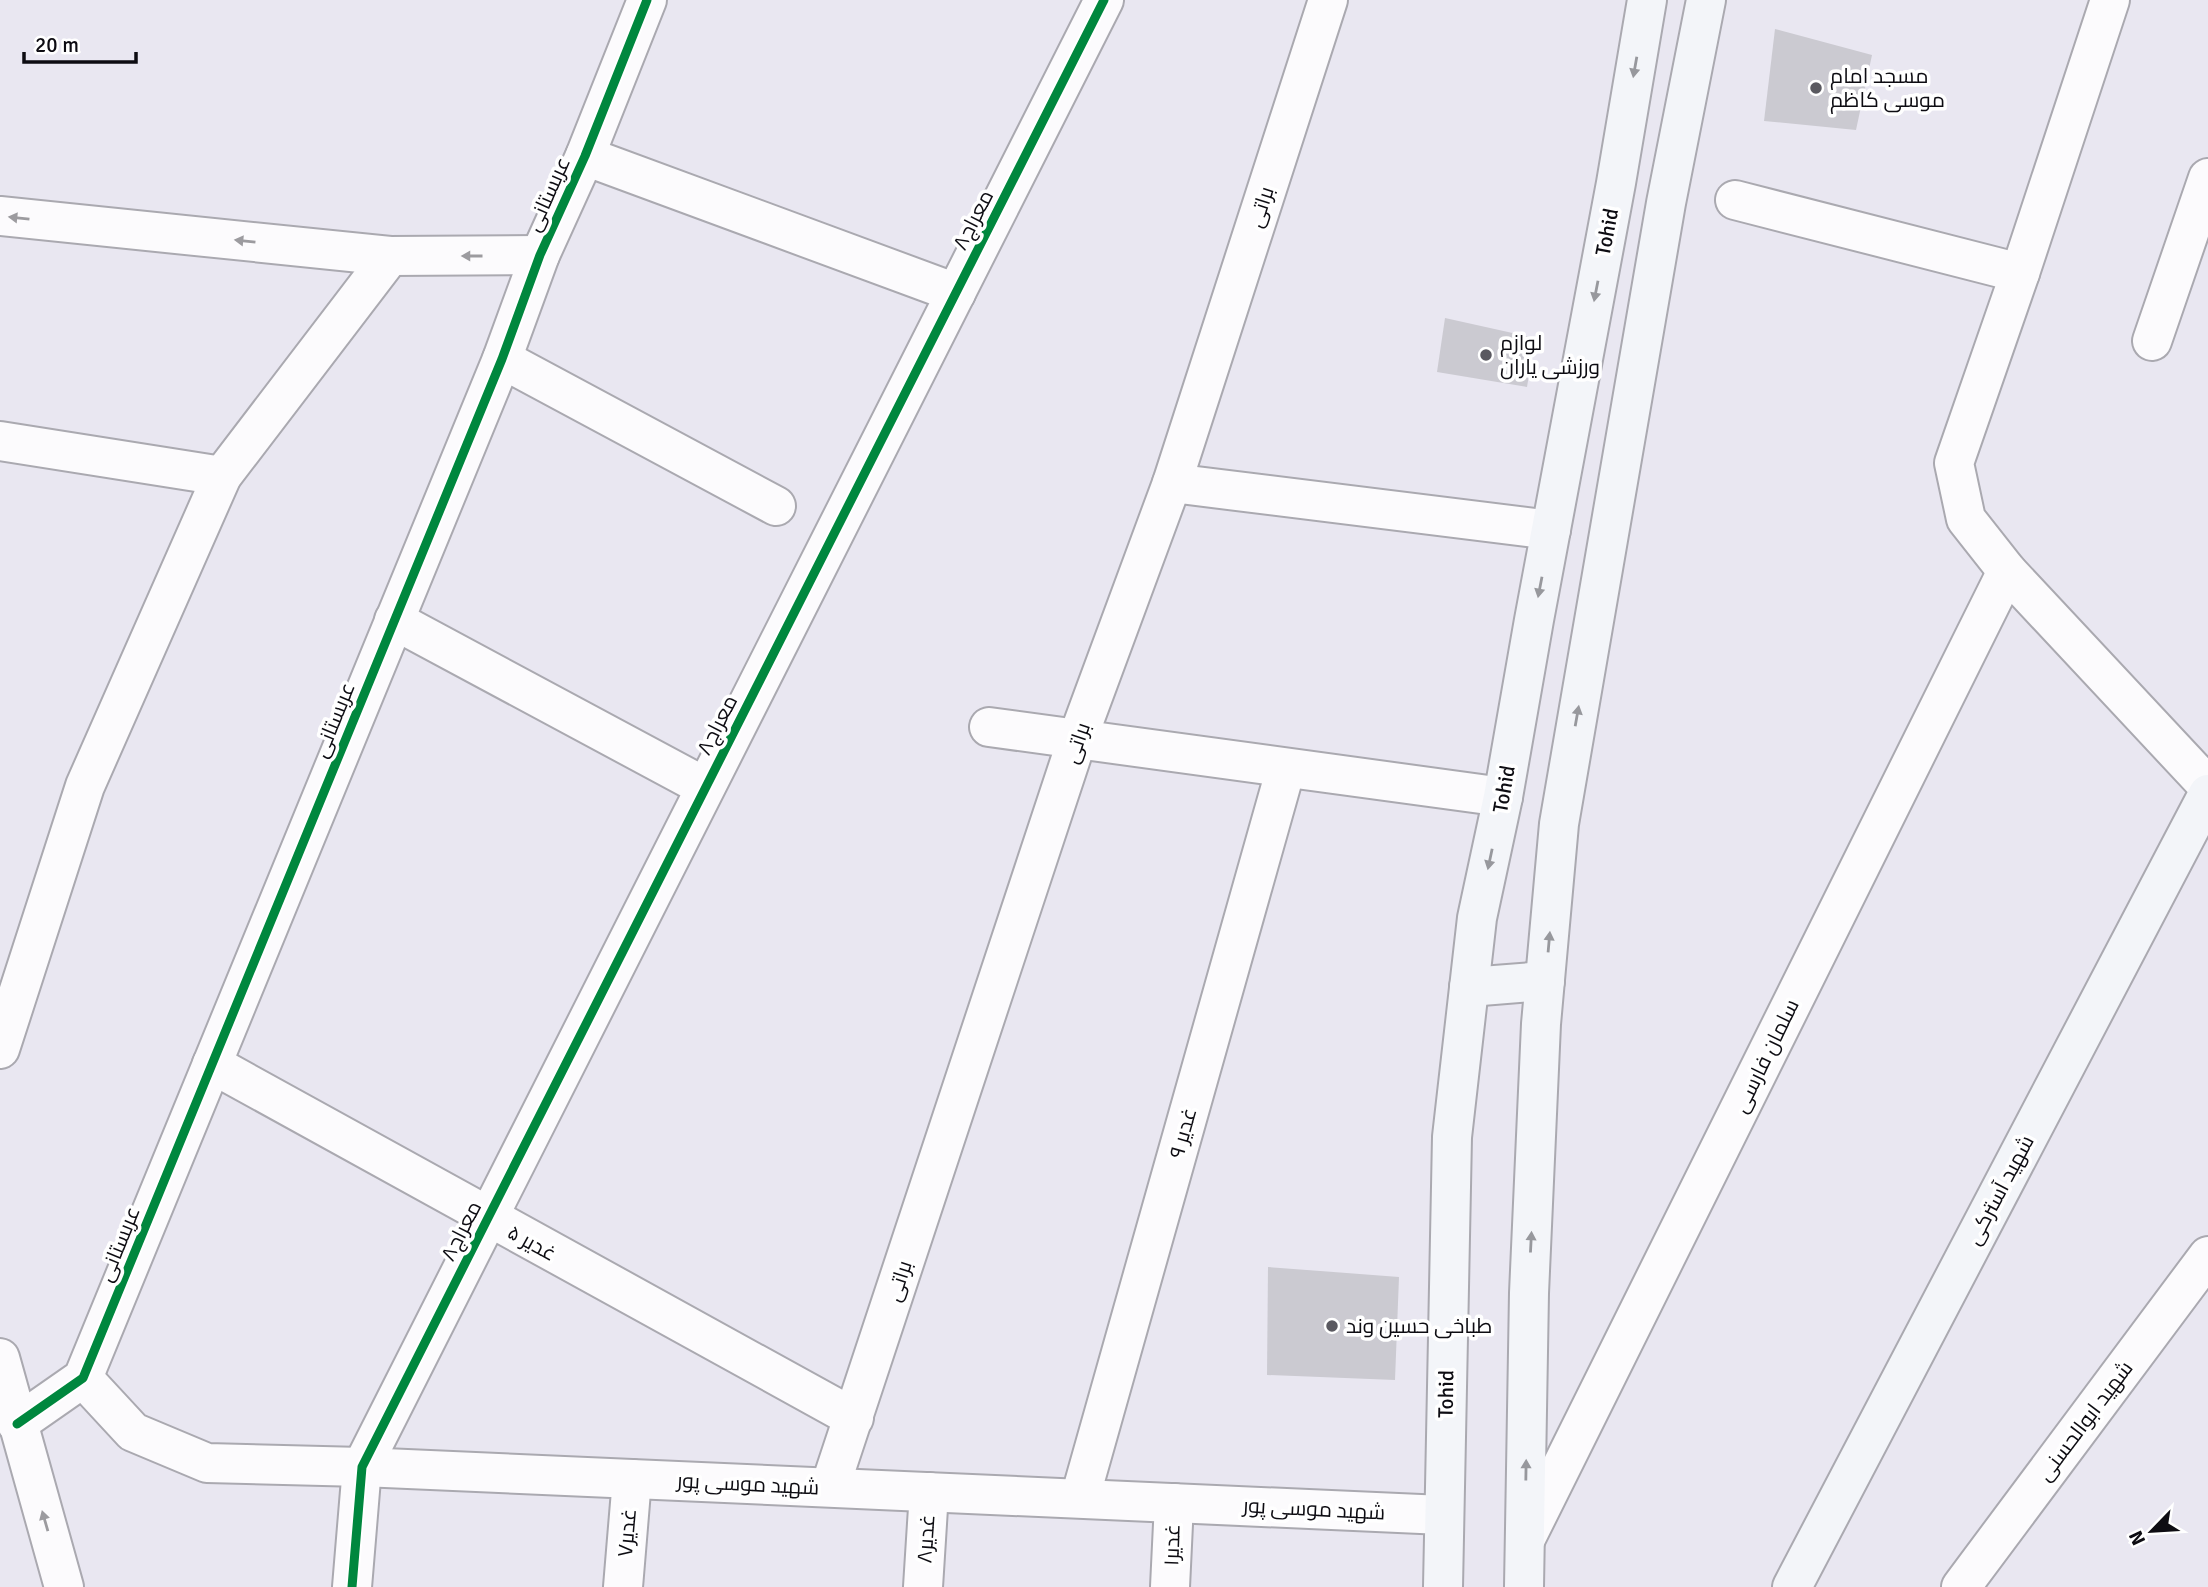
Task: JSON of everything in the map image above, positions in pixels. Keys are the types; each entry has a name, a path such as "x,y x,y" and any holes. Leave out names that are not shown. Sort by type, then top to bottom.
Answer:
{"main road":[{"name":"Tohid","path":"1443,1587 1452,1136 1477,918 1503,797 1647,0"},
{"path":"1524,1587 1529,1293 1540,1037 1559,824 1666,203 1706,0"},
{"name":"شهید آسترکی","path":"1792,1587 2208,794"},
{"path":"1469,987 1545,981"}],"street":[{"name":"عربستانی","path":"83,1378 502,359 540,255 585,156 647,0"},
{"name":"معراج۸","path":"362,1467 1104,0"},
{"name":"براتی","path":"830,1488 1077,740 1172,482 1328,0"},
{"path":"2110,0 2020,274 1954,463 1966,519 2007,571 2208,786"},
{"path":"585,156 956,293"},
{"path":"2152,341 2208,178"},
{"path":"1735,200 2020,274"},
{"path":"0,216 390,256 540,255"},
{"path":"0,1049 85,786 222,476 390,256"},
{"path":"502,359 776,506"},
{"path":"0,441 222,476"},
{"path":"1172,482 1551,530"},
{"name":"سلمان فارسی","path":"1525,1540 2007,571"},
{"path":"394,620 705,787"},
{"path":"989,727 1503,797"},
{"name":"غدیر ۹","path":"1080,1498 1286,768"},
{"name":"غدیر ۵","path":"212,1065 854,1418"},
{"name":"شهید ابوالحسنی","path":"1961,1587 2208,1256"},
{"path":"0,1358 64,1587"},
{"path":"17,1424 83,1378"},
{"name":"شهید موسی پور","path":"83,1378 133,1432 207,1463 362,1467 1443,1514"},
{"path":"352,1587 362,1467"},
{"name":"غدیر۷","path":"623,1587 632,1479"},
{"name":"غدیر۸","path":"923,1587 929,1492"},
{"name":"غدیر۱","path":"1170,1587 1174,1503"}],"building":[{"name":"مسجد امام موسی کاظم","path":"1775,29 1872,55 1856,130 1764,121"},
{"name":"لوازم ورزشی یاران","path":"1445,318 1535,338 1527,387 1437,372"},
{"name":"طباخی حسین وند","path":"1268,1267 1399,1277 1395,1380 1267,1375"}],"cycle path":[{"path":"17,1424 83,1378 502,359 540,255 585,156 647,0"},
{"path":"352,1587 362,1467 1104,0"}],"place":[{"name":"مسجد امام موسی کاظم","path":"1816,88"},
{"name":"لوازم ورزشی یاران","path":"1486,355"},
{"name":"طباخی حسین وند","path":"1332,1326"}]}
